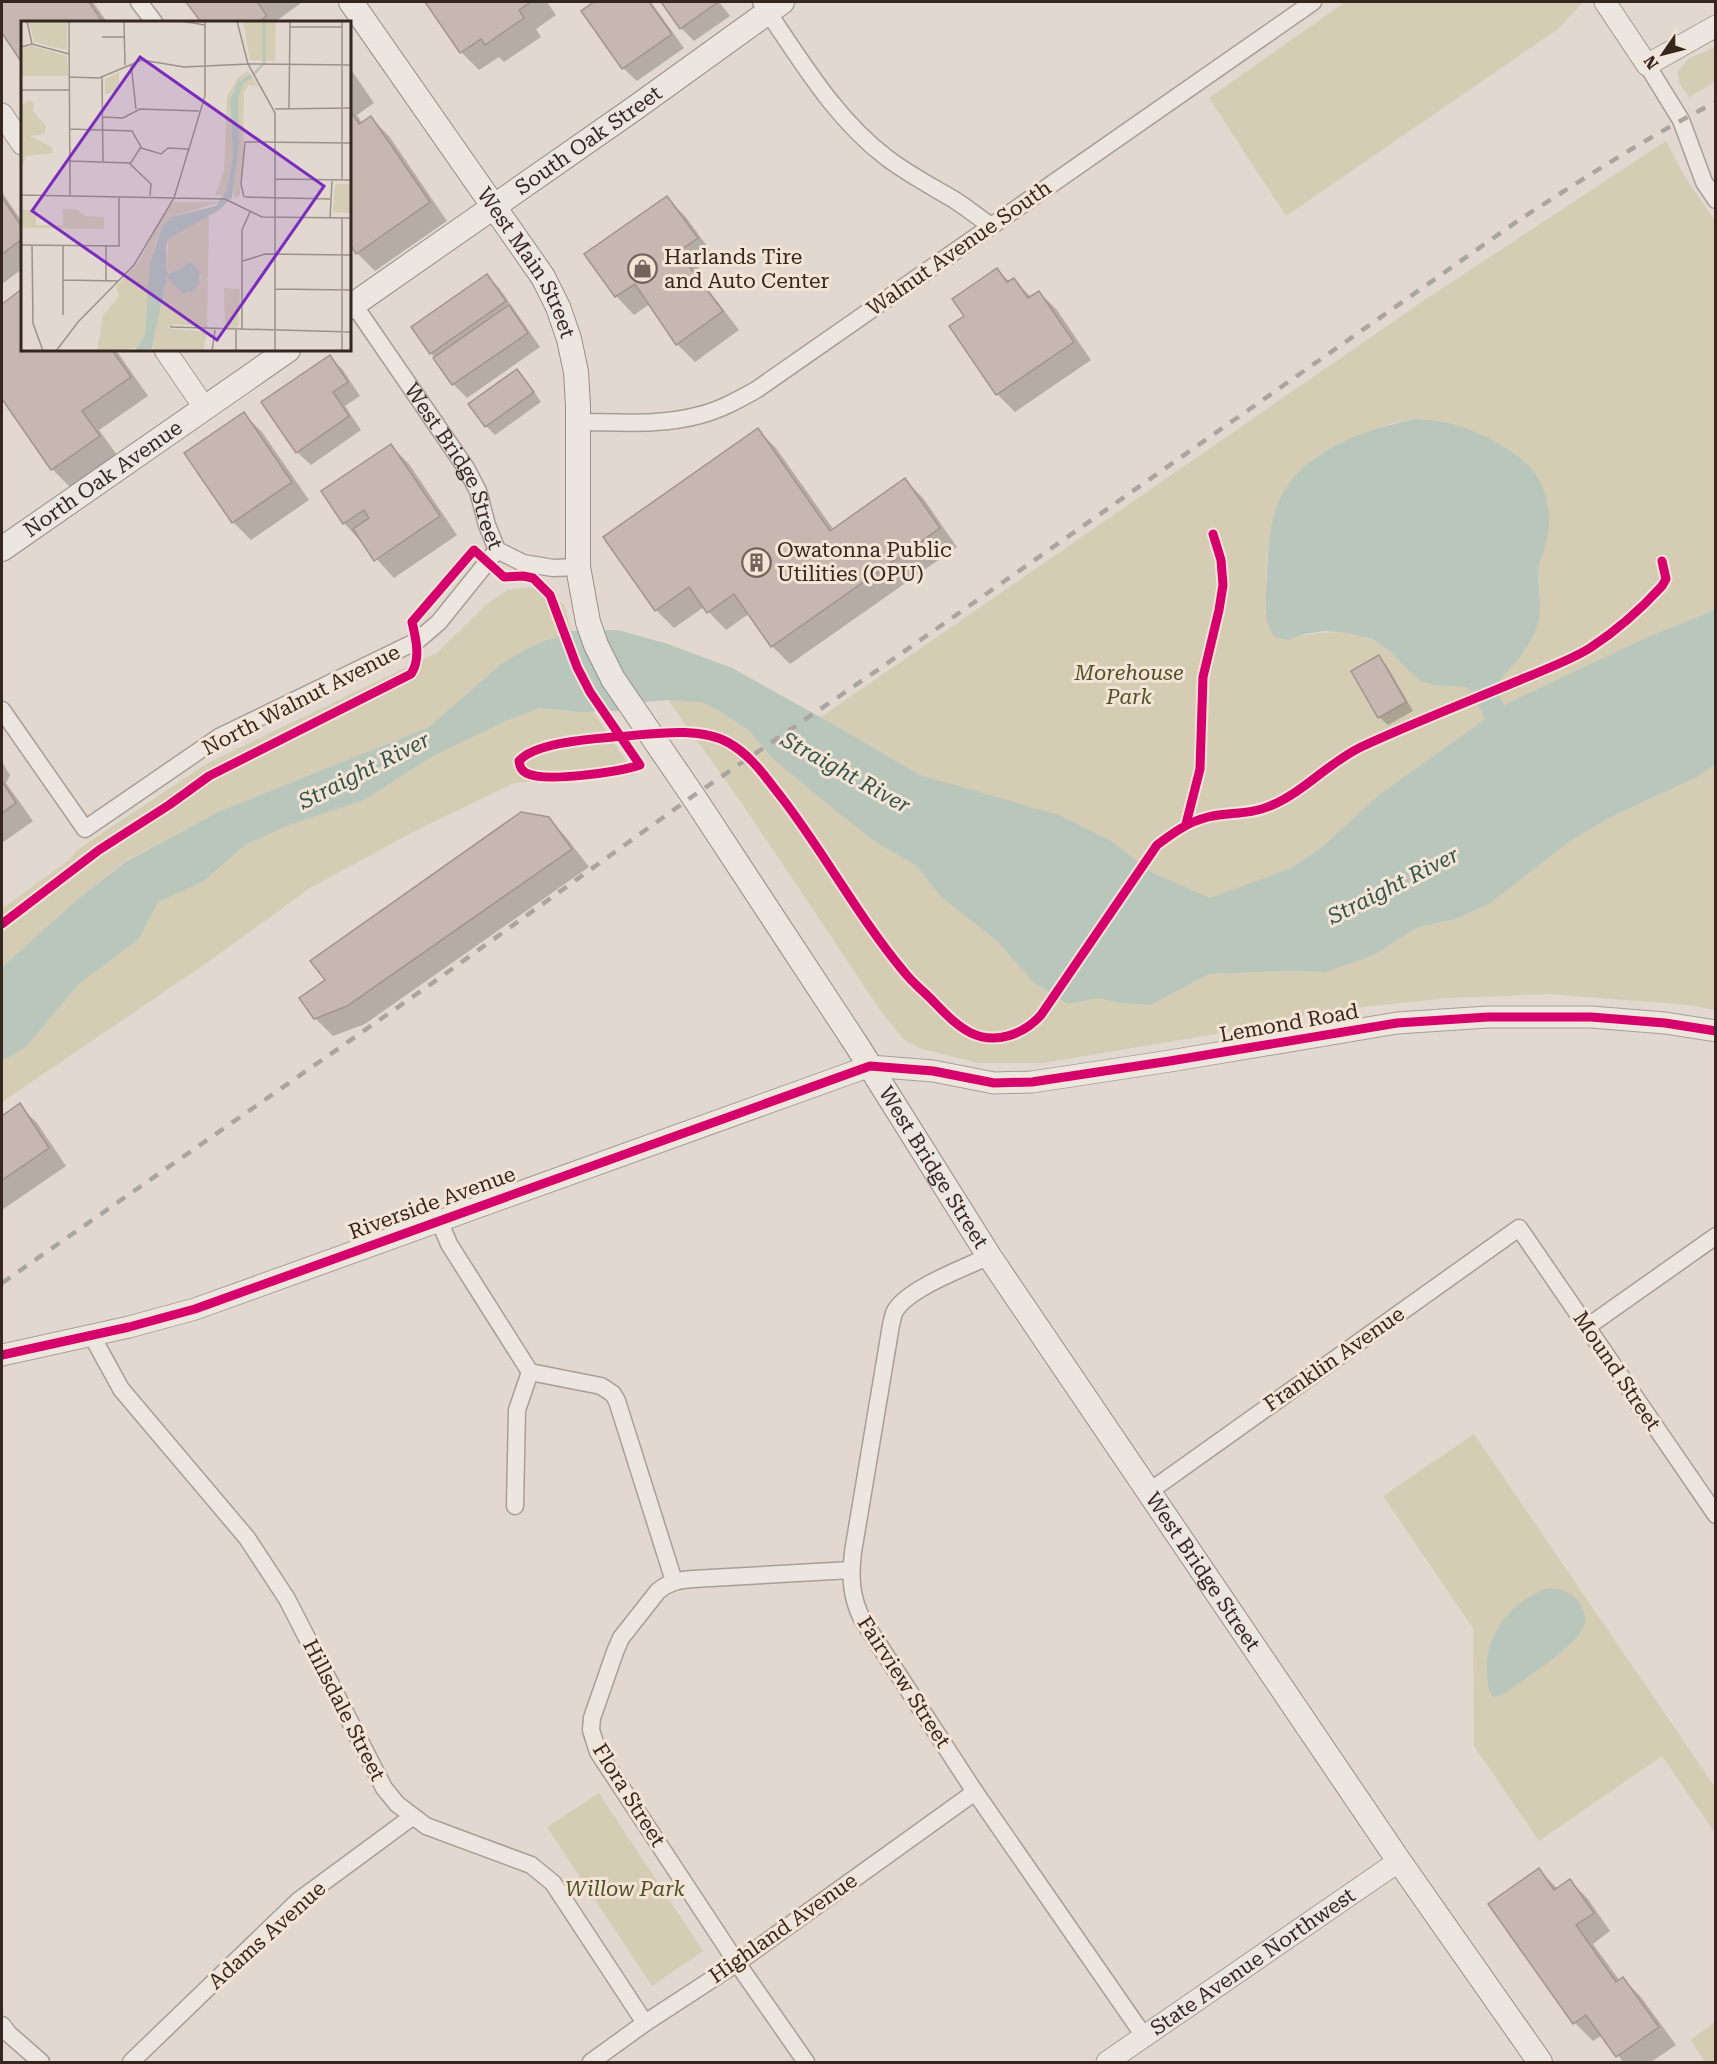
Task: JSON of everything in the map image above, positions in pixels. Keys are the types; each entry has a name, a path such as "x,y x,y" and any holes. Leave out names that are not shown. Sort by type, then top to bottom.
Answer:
{"main road":[{"name":"West Main Street","path":"351,2 543,277 558,307 569,339 576,372 578,567"},
{"name":"South Oak Street","path":"351,303 635,108 770,5"},
{"path":"204,407 287,351"},
{"name":"North Oak Avenue","path":"2,549 204,407"},
{"name":"West Bridge Street","path":"578,567 583,602 591,629 603,660 625,699 665,755 870,1066 989,1256 1399,1860 1540,2062"}],"street":[{"path":"139,2 153,21"},
{"name":"Walnut Avenue South","path":"578,422 669,421 699,416 729,405 756,390 1313,2"},
{"path":"1605,2 1681,120 1704,182 1716,200"},
{"path":"770,5 823,93 857,133 917,179 953,199 991,226"},
{"path":"1647,64 1716,26"},
{"path":"2,114 21,142"},
{"name":"West Bridge Street","path":"351,303 466,468 478,491 487,525 497,550 523,563 553,568 578,567"},
{"path":"166,351 204,407"},
{"name":"North Walnut Avenue","path":"2,710 85,829 219,737 417,641 440,622 497,550"},
{"name":"Lemond Road","path":"870,1066 933,1071 994,1083 1032,1082 1397,1023 1488,1017 1591,1017 1665,1023 1716,1031"},
{"name":"Riverside Avenue","path":"2,1355 92,1336 195,1309 870,1066"},
{"path":"439,1220 449,1244 530,1372 601,1386 613,1394 674,1581 851,1570"},
{"name":"Mound Street","path":"1519,1228 1716,1515"},
{"name":"Franklin Avenue","path":"1150,1491 1519,1228"},
{"path":"1587,1327 1716,1236"},
{"name":"Fairview Street","path":"989,1256 917,1290 895,1311 851,1570 852,1590 862,1619 975,1792 1144,2036"},
{"name":"Hillsdale Street","path":"92,1336 121,1389 247,1538 269,1569 384,1788 397,1804 426,1826 531,1866 553,1883 645,2023"},
{"path":"515,1506 517,1410 530,1372"},
{"name":"Flora Street","path":"674,1581 658,1591 621,1638 592,1718 591,1730 598,1752 737,1963 806,2062"},
{"name":"Highland Avenue","path":"591,2062 645,2023 737,1963 975,1792"},
{"name":"Adams Avenue","path":"131,2062 298,1901 412,1817"},
{"name":"State Avenue Northwest","path":"1107,2062 1399,1860"},
{"path":"2,2025 41,2062"}],"green space":[{"path":"1345,2 1583,2 1558,29 1286,216 1209,98"},
{"path":"1715,47 1715,82 1689,97 1679,83 1678,72 1688,59"},
{"name":"Morehouse Park","path":"1666,141 1685,177 1715,221 1715,610 1643,639 1504,705 1498,694 1498,682 1504,672 1515,662 1540,609 1539,570 1542,559 1447,422 1417,419 1390,424 1333,446 1315,457 1273,521 1267,554 1265,614 1287,640 1313,634 1340,632 1354,634 1379,643 1412,671 1432,683 1467,687 1474,693 1485,719 1380,794 1321,848 1289,869 1211,899 1153,873 1113,842 966,789 920,775 821,717 1426,299"},
{"path":"529,587 564,604 571,631 530,647 501,664 429,727 218,812 125,861 78,899 2,967 2,909 69,860 77,850 206,764 438,652 487,604 507,590"},
{"path":"668,700 701,702 718,710 748,730 774,760 837,812 877,843 917,866 940,896 998,942 1033,982 1068,1004 1098,998 1118,1003 1151,1005 1209,974 1326,972 1374,955 1418,927 1456,919 1489,904 1570,841 1611,817 1699,776 1715,764 1715,1010 1690,1005 1548,994 1450,998 1324,1011 1215,1034 1044,1063 978,1063 922,1049 904,1040 880,1010 743,805"},
{"path":"540,708 593,711 635,775 514,783 413,832 310,888 208,962 2,1102 2,1061 26,1047 79,984 139,939 158,902 204,881 245,845 289,825 364,800 433,756 508,720"},
{"path":"1474,1434 1715,1787 1715,1833 1662,1756 1539,1841 1474,1746 1473,1628 1383,1496"},
{"name":"Willow Park","path":"599,1793 703,1951 652,1986 547,1827"},
{"path":"1715,2022 1715,2062 1705,2062 1690,2040"}],"water":[{"name":"Straight River","path":"1416,419 1440,421 1459,426 1501,445 1528,465 1541,484 1546,498 1549,527 1539,569 1539,616 1528,644 1499,682 1500,698 1504,705 1643,639 1715,610 1715,764 1699,776 1611,817 1570,841 1489,904 1456,919 1418,927 1374,955 1326,972 1209,974 1151,1005 1118,1003 1098,998 1068,1004 1033,982 998,942 940,896 917,866 877,843 837,812 774,760 748,730 718,710 701,702 668,700 633,703 618,711 578,712 540,708 508,720 433,756 364,800 289,825 245,845 204,881 158,902 139,939 79,984 26,1047 2,1061 2,967 78,899 125,862 218,812 429,727 501,664 530,647 571,631 618,630 668,644 732,668 920,775 1059,815 1113,842 1153,873 1210,898 1289,869 1321,848 1380,794 1485,719 1473,692 1466,687 1436,685 1421,681 1390,651 1372,639 1325,631 1305,634 1288,640 1274,637 1266,615 1270,533 1279,502 1294,477 1308,463 1341,443 1379,428"},
{"path":"1548,1588 1566,1592 1577,1600 1584,1613 1584,1627 1557,1656 1502,1695 1493,1697 1488,1683 1487,1659 1495,1633 1512,1610 1523,1601"}],"building":[{"path":"2,2 89,2 102,21 21,21 21,62 2,33"},
{"path":"186,2 259,2 267,16 260,21 200,21"},
{"path":"425,2 531,2 519,10 524,18 485,45 481,39 460,53"},
{"path":"594,2 649,2 672,34 622,69 581,11"},
{"path":"661,2 718,2 680,29"},
{"path":"351,112 359,124 371,116 430,202 356,254 351,246"},
{"name":"Harlands Tire and Auto Center","path":"667,196 698,238 678,252 723,311 676,345 635,284 615,297 584,254"},
{"path":"2,197 21,226 21,240 2,254"},
{"path":"997,268 1007,282 1014,278 1028,298 1039,291 1074,342 996,395 949,326 964,316 952,299"},
{"path":"487,274 506,301 430,354 411,327"},
{"path":"21,290 21,351 113,351 131,377 82,411 100,436 51,470 2,399 2,304"},
{"path":"509,305 528,333 452,385 433,358"},
{"path":"330,355 348,382 333,392 349,416 296,453 261,402"},
{"path":"517,369 534,392 485,427 468,404"},
{"path":"244,412 292,482 232,523 184,453"},
{"name":"Owatonna Public Utilities (OPU)","path":"758,428 830,531 905,478 940,528 771,647 734,594 707,613 689,587 655,611 603,537"},
{"path":"391,444 440,516 374,561 353,529 369,518 364,510 343,524 321,491"},
{"path":"1379,655 1406,702 1378,718 1351,671"},
{"path":"2,781 16,803 2,813"},
{"path":"521,812 549,817 572,849 347,1006 314,1019 299,998 325,980 310,961"},
{"path":"20,1103 49,1148 2,1180 2,1116"},
{"path":"1539,1868 1554,1890 1570,1879 1594,1913 1576,1925 1616,1982 1623,1977 1659,2027 1616,2057 1586,2015 1573,2024 1488,1904"}],"railway":[{"path":"2,1283 431,984 693,796 882,667 1522,218 1642,143 1716,102"}],"cycle path":[{"path":"1186,824 1200,769 1203,677 1223,585 1221,560 1213,534"},
{"path":"2,924 99,850 209,776 411,674 417,655 412,622 474,550 504,577 533,578 550,595 577,667 590,692 640,765 616,771 565,777 535,776 523,771 519,761 526,755 549,746 577,741 613,737 627,736 657,733 672,732 703,734 729,743 752,761 782,798 872,930 911,980 965,1030 980,1036 1000,1038 1026,1028 1041,1015 1157,845 1181,828 1201,819 1255,811 1270,806 1294,793 1361,747 1582,653 1619,627 1662,586 1666,579 1662,561"},
{"path":"2,1355 129,1327 195,1309 870,1066 933,1071 994,1083 1032,1082 1397,1023 1488,1017 1591,1017 1665,1023 1716,1031"}],"place":[{"name":"Harlands Tire and Auto Center","path":"643,269"},
{"name":"Owatonna Public Utilities (OPU)","path":"756,562"}]}
